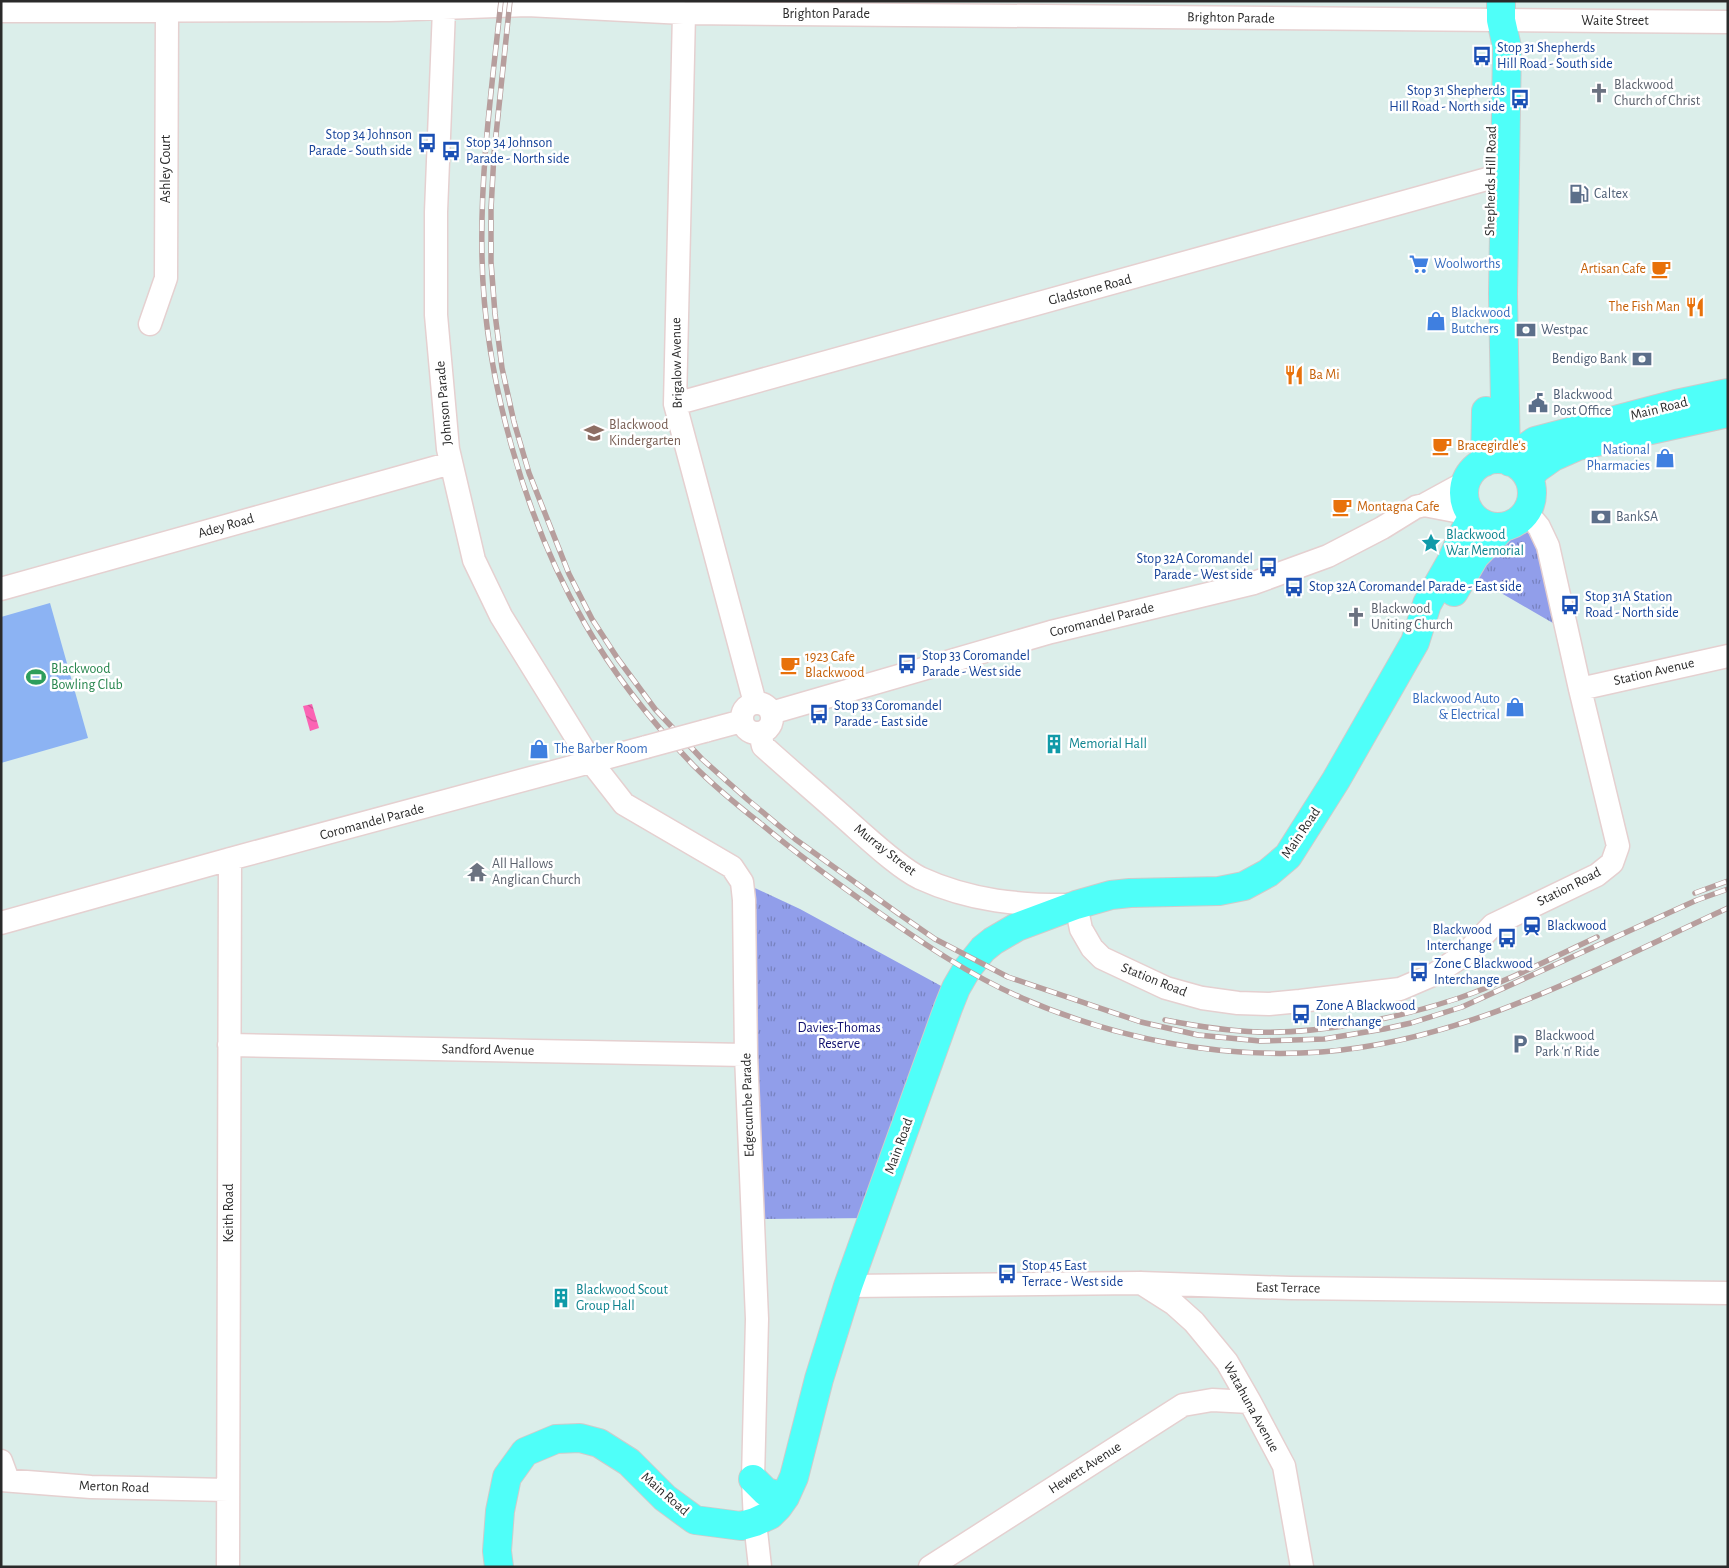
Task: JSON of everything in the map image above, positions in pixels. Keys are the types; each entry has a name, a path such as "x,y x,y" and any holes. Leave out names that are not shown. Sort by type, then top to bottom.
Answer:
{"main road":[{"name":"Shepherds Hill Road","path":"1501,11 1507,47 1498,176 1504,410 1508,466"},
{"name":"Shepherds Hill Road","path":"1498,176 1508,466"},
{"name":"Main Road","path":"1508,466 1522,450 1535,441 1728,392"},
{"path":"1504,410 1535,441"},
{"name":"Main Road","path":"1508,466 1536,469 1553,457 1578,446 1728,414"},
{"path":"1508,466 1532,495 1530,504 1515,522 1503,527 1487,525 1472,515 1465,498 1466,482 1474,470 1508,466"},
{"name":"Main Road","path":"499,1567 497,1551 500,1511 507,1478 525,1452 556,1439 580,1438 598,1443 629,1462 665,1498 695,1520 741,1526 770,1514 785,1497 794,1477 819,1379 848,1286 948,1008 956,988 967,969 986,947 1017,926 1076,905 1111,895 1130,892 1219,891 1244,886 1268,873 1288,856 1336,780 1415,642 1427,604 1452,560 1472,515"},
{"name":"Main Road","path":"1415,642 1442,613 1475,556 1503,527"},
{"path":"753,1479 766,1492 785,1497"}],"street":[{"name":"Brighton Parade","path":"1,11 167,11 389,6 444,9 527,5 684,13 788,8 1501,11"},
{"name":"Johnson Parade","path":"444,9 436,212 436,315 448,449 474,560 501,616 592,763"},
{"name":"Ashley Court","path":"150,324 166,278 167,11"},
{"name":"Waite Street","path":"1501,11 1728,22"},
{"name":"Brigalow Avenue","path":"684,13 675,404 757,717"},
{"name":"Gladstone Road","path":"675,404 1498,176"},
{"name":"Adey Road","path":"1,589 452,463"},
{"name":"Coromandel Parade","path":"1,923 230,859 592,763 1050,632 1254,583 1328,556 1382,528 1416,507 1424,505 1466,482"},
{"path":"1424,505 1472,515"},
{"name":"Station Road","path":"1076,905 1081,929 1092,948 1102,958 1166,988 1202,998 1238,1003 1269,1004 1400,989 1435,974 1464,955 1493,925 1596,875 1612,863 1618,846 1580,689 1554,569 1548,546 1539,527 1526,511"},
{"name":"Station Avenue","path":"1580,689 1728,656"},
{"name":"Murray Street","path":"757,717 763,746 881,850 918,877 951,890 987,900 1048,906 1076,905"},
{"name":"Edgecumbe Parade","path":"592,763 624,804 732,867 742,882 744,900 746,1055 756,1319 754,1522"},
{"name":"Keith Road","path":"228,1567 230,859"},
{"name":"Sandford Avenue","path":"229,1045 746,1055"},
{"name":"East Terrace","path":"848,1286 1140,1283 1290,1288 1728,1293"},
{"name":"Watahuna Avenue","path":"1140,1283 1174,1304 1194,1322 1227,1362 1250,1402 1284,1466 1302,1567"},
{"name":"Hewett Avenue","path":"930,1567 1034,1502 1182,1405 1212,1400 1250,1402"},
{"name":"Merton Road","path":"4,1474 91,1487 228,1490"},
{"path":"754,1522 760,1567"}],"green space":[{"path":"1531,529 1535,532 1558,626 1472,576 1506,542"},
{"name":"Davies-Thomas Reserve","path":"742,882 800,909 954,993 873,1218 753,1219"}],"shaded area":[{"name":"Blackwood Bowling Club","path":"50,603 88,738 1,763 1,617"}],"water":[{"path":"312,704 319,728 310,731 303,706"}],"railway":[{"path":"501,1 485,161 482,257 490,350 512,447 527,494 563,584 596,643 634,698 678,749 709,780 818,869 948,959 984,980 1022,998 1094,1025 1131,1035 1206,1049 1244,1052 1321,1052 1375,1045 1428,1033 1530,998 1580,977 1728,908"},
{"path":"510,1 494,154 491,262 502,368 514,422 529,473 569,574 592,619 618,659 655,709 702,759 795,839 935,939 1008,977 1141,1022 1198,1035 1260,1041 1324,1039 1384,1029 1411,1023 1462,1007 1697,900 1728,889"},
{"path":"1695,893 1728,881"},
{"path":"1165,1020 1235,1031 1258,1032 1308,1030 1360,1023 1411,1012 1477,992 1597,937"}],"place":[{"name":"Stop 31 Shepherds Hill Road - South side","path":"1482,56"},
{"name":"Blackwood Church of Christ","path":"1599,93"},
{"name":"Stop 31 Shepherds Hill Road - North side","path":"1520,99"},
{"name":"Stop 34 Johnson Parade - South side","path":"427,143"},
{"name":"Stop 34 Johnson Parade - North side","path":"451,151"},
{"name":"Caltex","path":"1579,194"},
{"name":"Woolworths","path":"1419,264"},
{"name":"Artisan Cafe","path":"1661,269"},
{"name":"The Fish Man","path":"1695,307"},
{"name":"Blackwood Butchers","path":"1436,321"},
{"name":"Westpac","path":"1526,330"},
{"name":"Bendigo Bank","path":"1642,359"},
{"name":"Ba Mi","path":"1294,375"},
{"name":"Blackwood Post Office","path":"1538,403"},
{"name":"Blackwood Kindergarten","path":"594,433"},
{"name":"Bracegirdle's","path":"1442,446"},
{"name":"National Pharmacies","path":"1665,458"},
{"name":"Montagna Cafe","path":"1342,507"},
{"name":"BankSA","path":"1601,517"},
{"name":"Blackwood War Memorial","path":"1431,543"},
{"name":"Stop 32A Coromandel Parade - West side","path":"1268,567"},
{"name":"Stop 32A Coromandel Parade - East side","path":"1294,587"},
{"name":"Stop 31A Station Road - North side","path":"1570,605"},
{"name":"Blackwood Uniting Church","path":"1356,617"},
{"name":"Stop 33 Coromandel Parade - West side","path":"907,664"},
{"name":"1923 Cafe Blackwood","path":"790,665"},
{"name":"Blackwood Bowling Club","path":"36,677"},
{"name":"Blackwood Auto & Electrical","path":"1515,707"},
{"name":"Stop 33 Coromandel Parade - East side","path":"819,714"},
{"name":"Memorial Hall","path":"1054,744"},
{"name":"The Barber Room","path":"539,749"},
{"name":"All Hallows Anglican Church","path":"477,872"},
{"name":"Blackwood","path":"1532,926"},
{"name":"Blackwood Interchange","path":"1507,938"},
{"name":"Zone C Blackwood Interchange","path":"1419,972"},
{"name":"Zone A Blackwood Interchange","path":"1301,1014"},
{"name":"Blackwood Park 'n' Ride","path":"1520,1044"},
{"name":"Stop 45 East Terrace - West side","path":"1007,1274"},
{"name":"Blackwood Scout Group Hall","path":"561,1298"}]}
